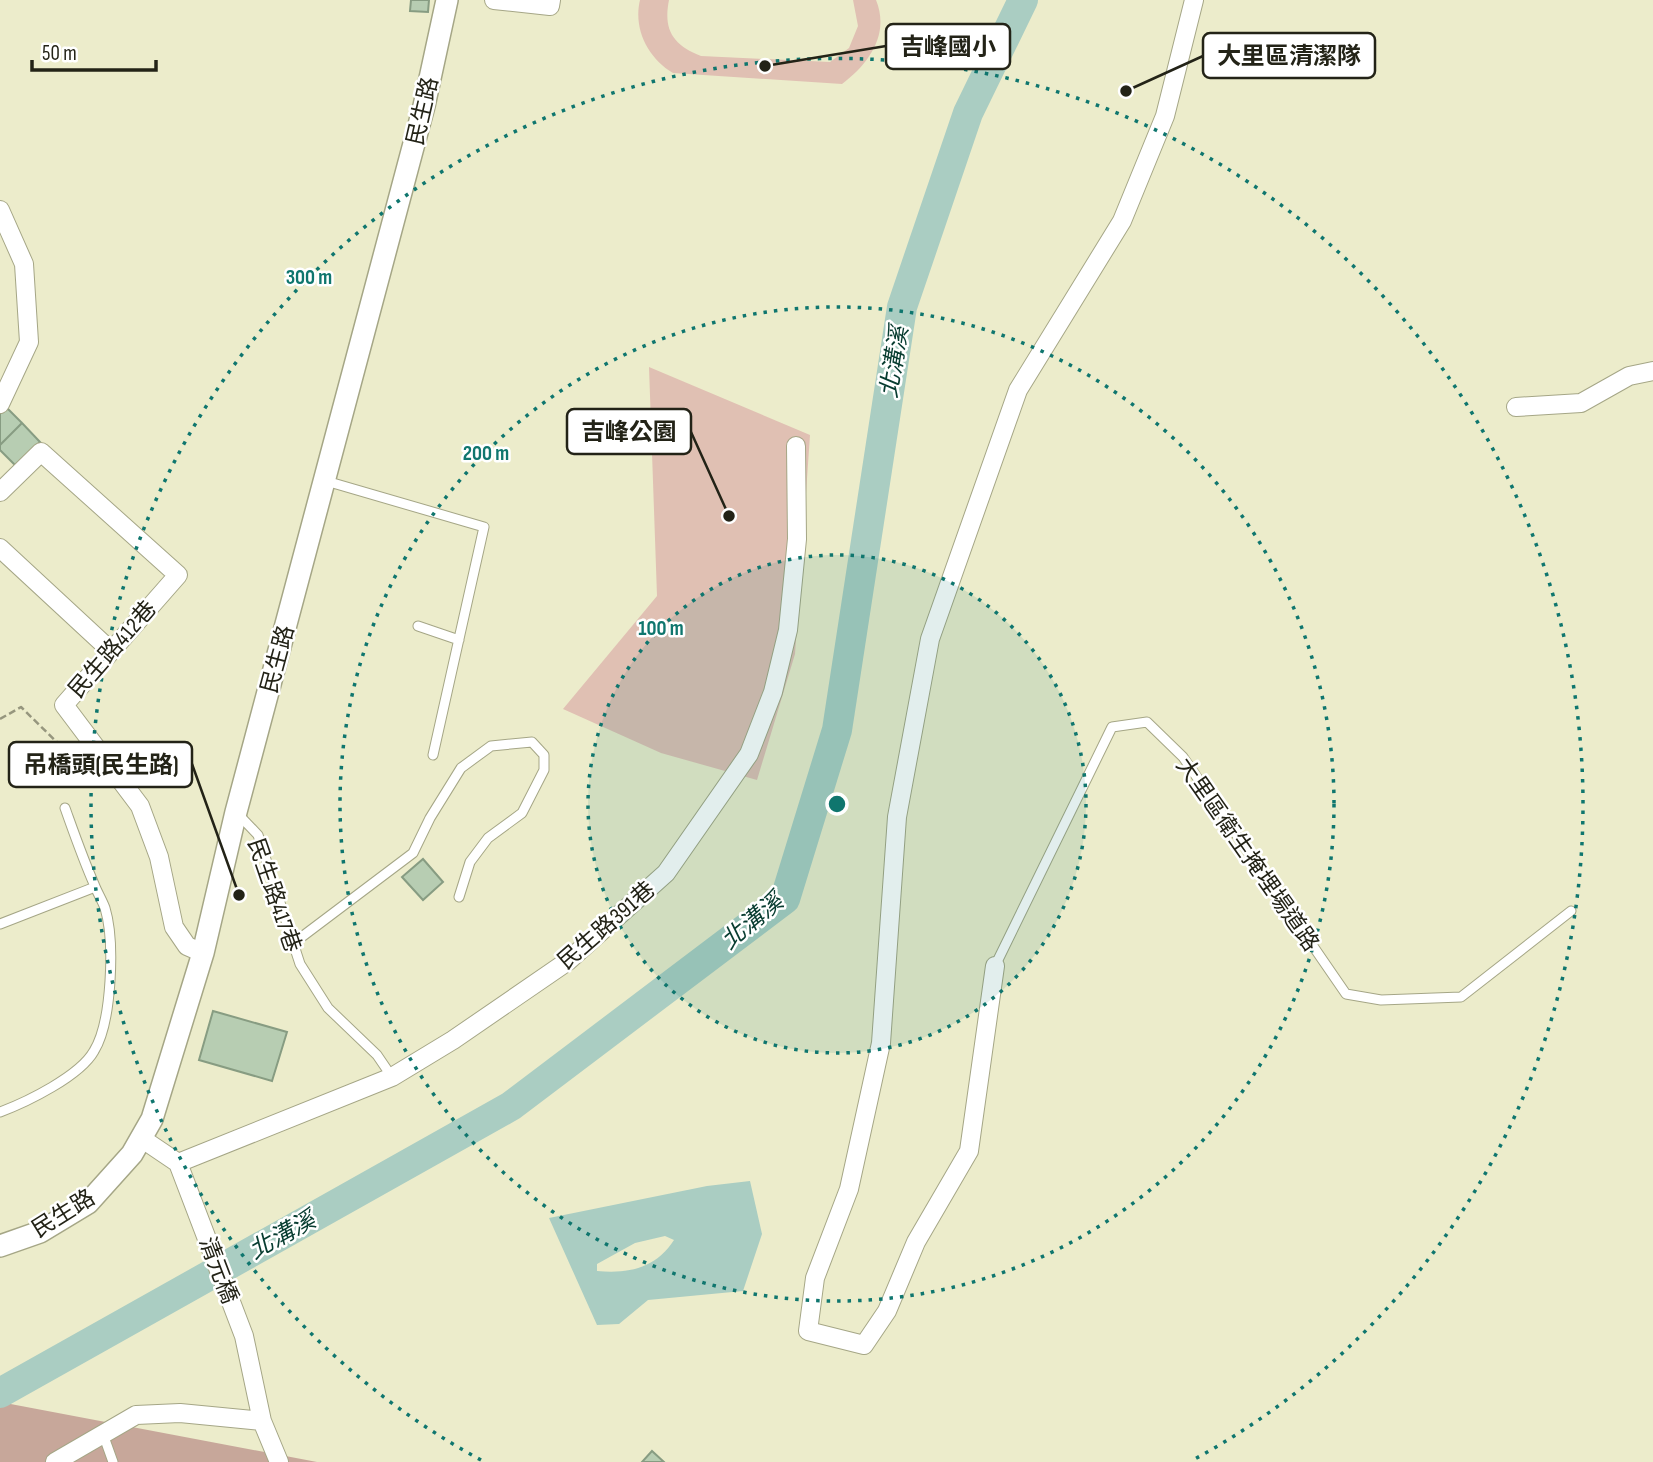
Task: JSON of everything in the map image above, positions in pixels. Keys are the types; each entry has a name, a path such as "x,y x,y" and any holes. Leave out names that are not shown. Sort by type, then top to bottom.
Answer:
{"street":[{"name":"民生路","path":"0,1246 40,1232 88,1203 132,1154 152,1119 203,953 236,811 424,106 447,0"},
{"path":"494,0 550,6 551,0"},
{"path":"995,966 969,1152 916,1242 887,1311 864,1345 808,1331 816,1278 849,1189 881,1043 897,817 930,639 1018,390 1122,221 1165,116 1194,0"},
{"path":"0,210 24,264 29,342 1,403"},
{"path":"1516,407 1581,403 1629,376 1653,371"},
{"name":"民生路391巷","path":"178,1163 392,1077 453,1040 568,961 666,873 749,754 773,692 788,630 797,539 796,446"},
{"name":"民生路412巷","path":"4,480 41,452 178,575 64,705 140,806 159,858 174,927 187,946 203,953"},
{"path":"0,548 110,650"},
{"path":"141,1138 178,1163"},
{"name":"清元橋","path":"178,1163 242,1328 262,1421 279,1462"},
{"path":"55,1462 136,1416 155,1412 262,1421"}],"lane":[{"path":"326,481 484,527 433,755"},
{"path":"418,626 459,640"},
{"name":"大里區衛生掩埋場道路","path":"995,966 1112,727 1147,722 1183,757 1346,994 1381,1000 1461,997 1571,911"},
{"path":"291,945 413,853 430,818 461,768 491,746 532,742 544,755 544,771 522,813 488,838 470,862 459,897"},
{"path":"0,1112 50,1088 94,1053 102,1033 109,978 109,929 105,906 65,808"},
{"name":"民生路417巷","path":"236,811 258,835 291,945 328,1008 376,1055 392,1077"},
{"path":"0,924 95,887"},
{"path":"103,1434 113,1462"}],"path":[{"path":"0,719 21,707 71,756 101,754"}],"shaded area":[{"path":"640,0 669,0 668,20 672,35 683,47 701,56 830,62 849,48 858,26 853,0 876,0 880,13 879,36 868,58 842,84 673,73 656,59 644,42 639,22"},
{"path":"649,367 810,435 795,654 757,780 661,753 563,709 657,596"},
{"path":"0,1402 317,1462 0,1462"}],"water":[{"path":"750,1181 762,1234 743,1291 648,1300 619,1324 597,1325 549,1218 707,1186","holes":["665,1236 674,1240 659,1257 641,1267 597,1271 597,1264 635,1243"]}],"building":[{"path":"411,0 429,0 428,12 410,11"},
{"path":"5,406 22,423 0,445 0,411"},
{"path":"22,423 40,442 16,466 0,450 0,445"},
{"path":"423,859 443,882 423,900 402,877"},
{"path":"213,1011 287,1032 272,1081 199,1060"},
{"path":"652,1451 664,1462 642,1462"}],"waterway":[{"name":"北溝溪","path":"0,1393 511,1106 785,899 837,730 902,307 968,113 1023,0"}],"place":[{"name":"吉峰國小","path":"765,66"},
{"name":"大里區清潔隊","path":"1126,91"},
{"name":"吉峰公園","path":"729,516"},
{"name":"吊橋頭(民生路)","path":"239,895"}]}
